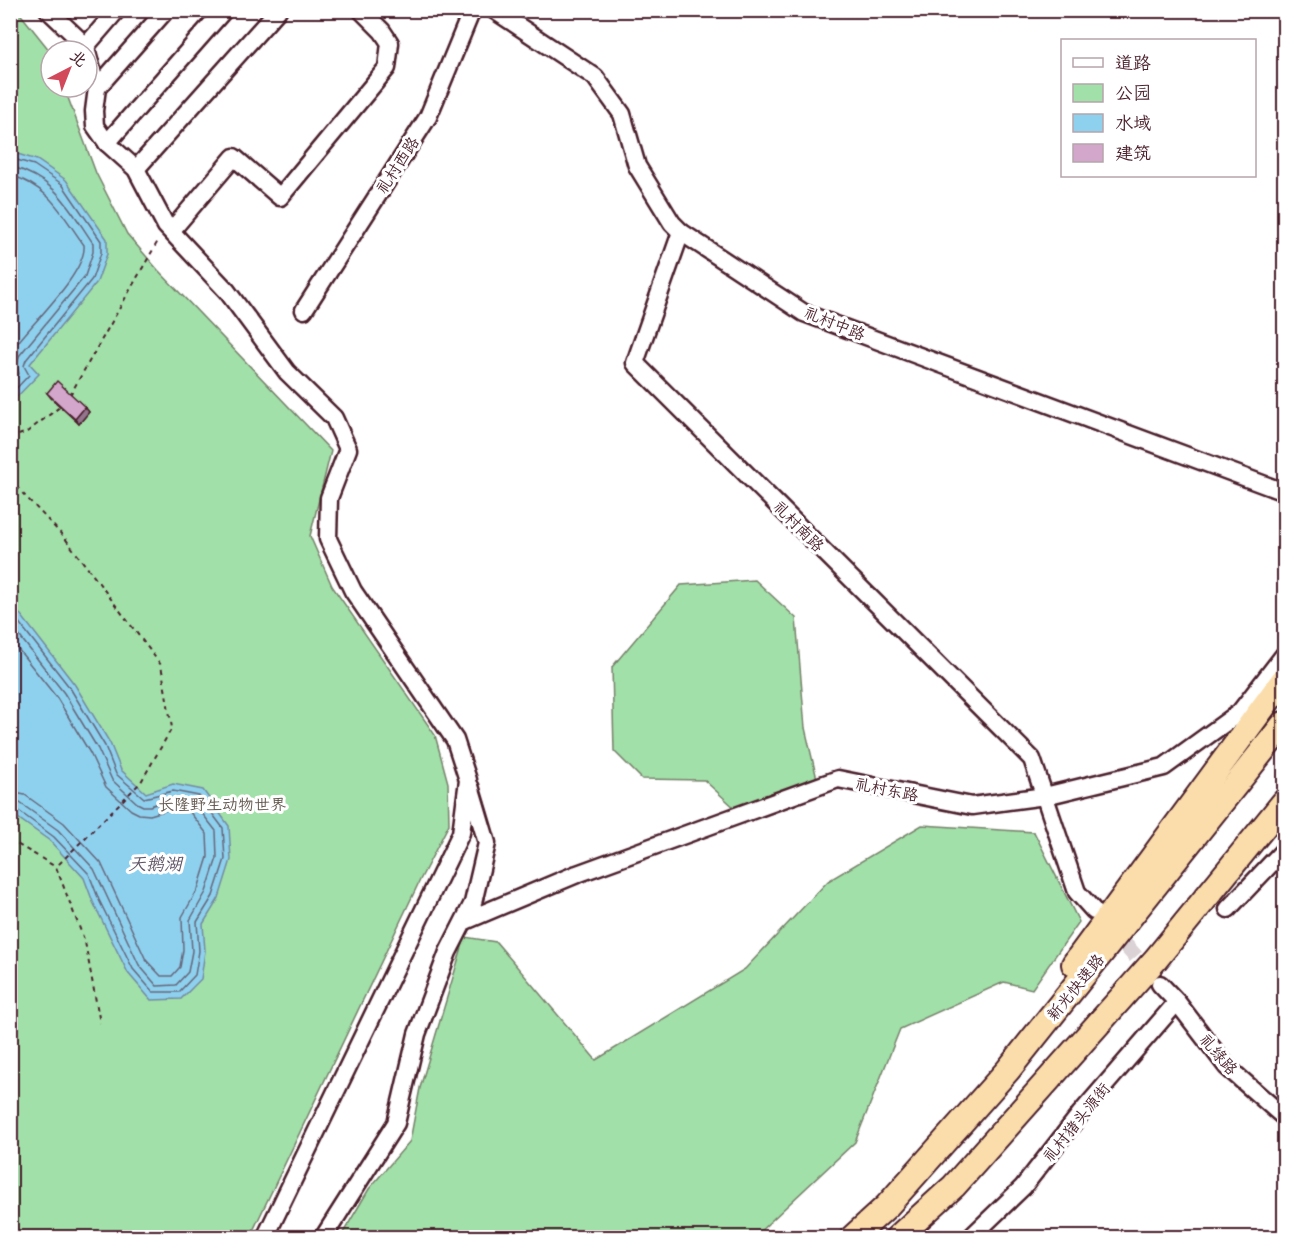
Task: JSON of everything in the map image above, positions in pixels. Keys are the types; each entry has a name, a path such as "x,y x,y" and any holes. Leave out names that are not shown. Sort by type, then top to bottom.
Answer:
{"highway":[{"path":"954,1130 1284,679"},
{"name":"新光快速路","path":"852,1238 887,1206 1008,1070 1284,724"},
{"path":"897,1238 954,1186 1156,959 1284,802"},
{"path":"1240,858 1284,812"}],"street":[{"path":"48,10 76,39"},
{"path":"95,39 117,10"},
{"path":"99,86 166,10"},
{"path":"107,143 224,10"},
{"path":"136,169 278,10"},
{"path":"169,228 234,157 280,197 387,68 390,43 382,31 361,10"},
{"name":"礼村西路","path":"304,310 428,117 472,10"},
{"name":"礼村中路","path":"494,10 595,77 622,114 638,166 672,223 681,232 804,313 1284,492"},
{"path":"96,99 95,126 107,143 136,169 169,228 227,291 287,372 334,418 348,448 329,498 328,539 353,591 455,740 487,843 474,903 448,952 417,1034 396,1123 323,1238"},
{"name":"礼村南路","path":"681,232 635,363 1032,759 1045,796"},
{"name":"礼村东路","path":"465,921 577,874 838,779 972,806 1045,796 1164,767 1240,712 1284,655"},
{"path":"265,1238 461,833 468,780"},
{"path":"1045,796 1077,892 1094,911"},
{"path":"1228,909 1284,850"},
{"name":"礼绿路","path":"1160,984 1177,1002 1227,1067 1284,1117"},
{"name":"礼村猪头源街","path":"970,1238 1023,1188 1082,1113 1177,1002"}],"path":[{"path":"10,438 27,432 65,402 169,228"},
{"path":"10,480 64,537 161,665 172,728 141,782 56,867"},
{"path":"10,840 56,867 85,942 100,1023"}],"green space":[{"name":"长隆野生动物世界","path":"10,11 18,11 40,39 39,99 68,99 96,173 127,234 158,270 331,451 310,536 332,586 435,735 448,783 449,824 250,1237 11,1237"},
{"path":"755,580 796,618 805,728 817,779 738,811 704,780 642,779 614,751 612,667 681,585"},
{"path":"922,825 1034,832 1079,922 1032,989 1004,982 900,1029 855,1142 754,1237 340,1238 369,1189 410,1141 420,1088 465,937 496,942 596,1060 745,969 828,881"}],"water":[{"path":"11,152 37,160 66,180 107,239 107,254 97,282 30,364 39,374 11,403"},
{"name":"天鹅湖","path":"11,608 21,615 75,685 110,743 121,770 146,793 173,784 203,790 229,826 231,860 219,898 203,924 205,951 201,979 181,999 151,1000 128,973 93,902 84,878 50,841 11,813"}],"building":[{"path":"57,381 85,407 75,419 47,393"}],"tunnel":[{"path":"1109,927 1154,977"}]}
